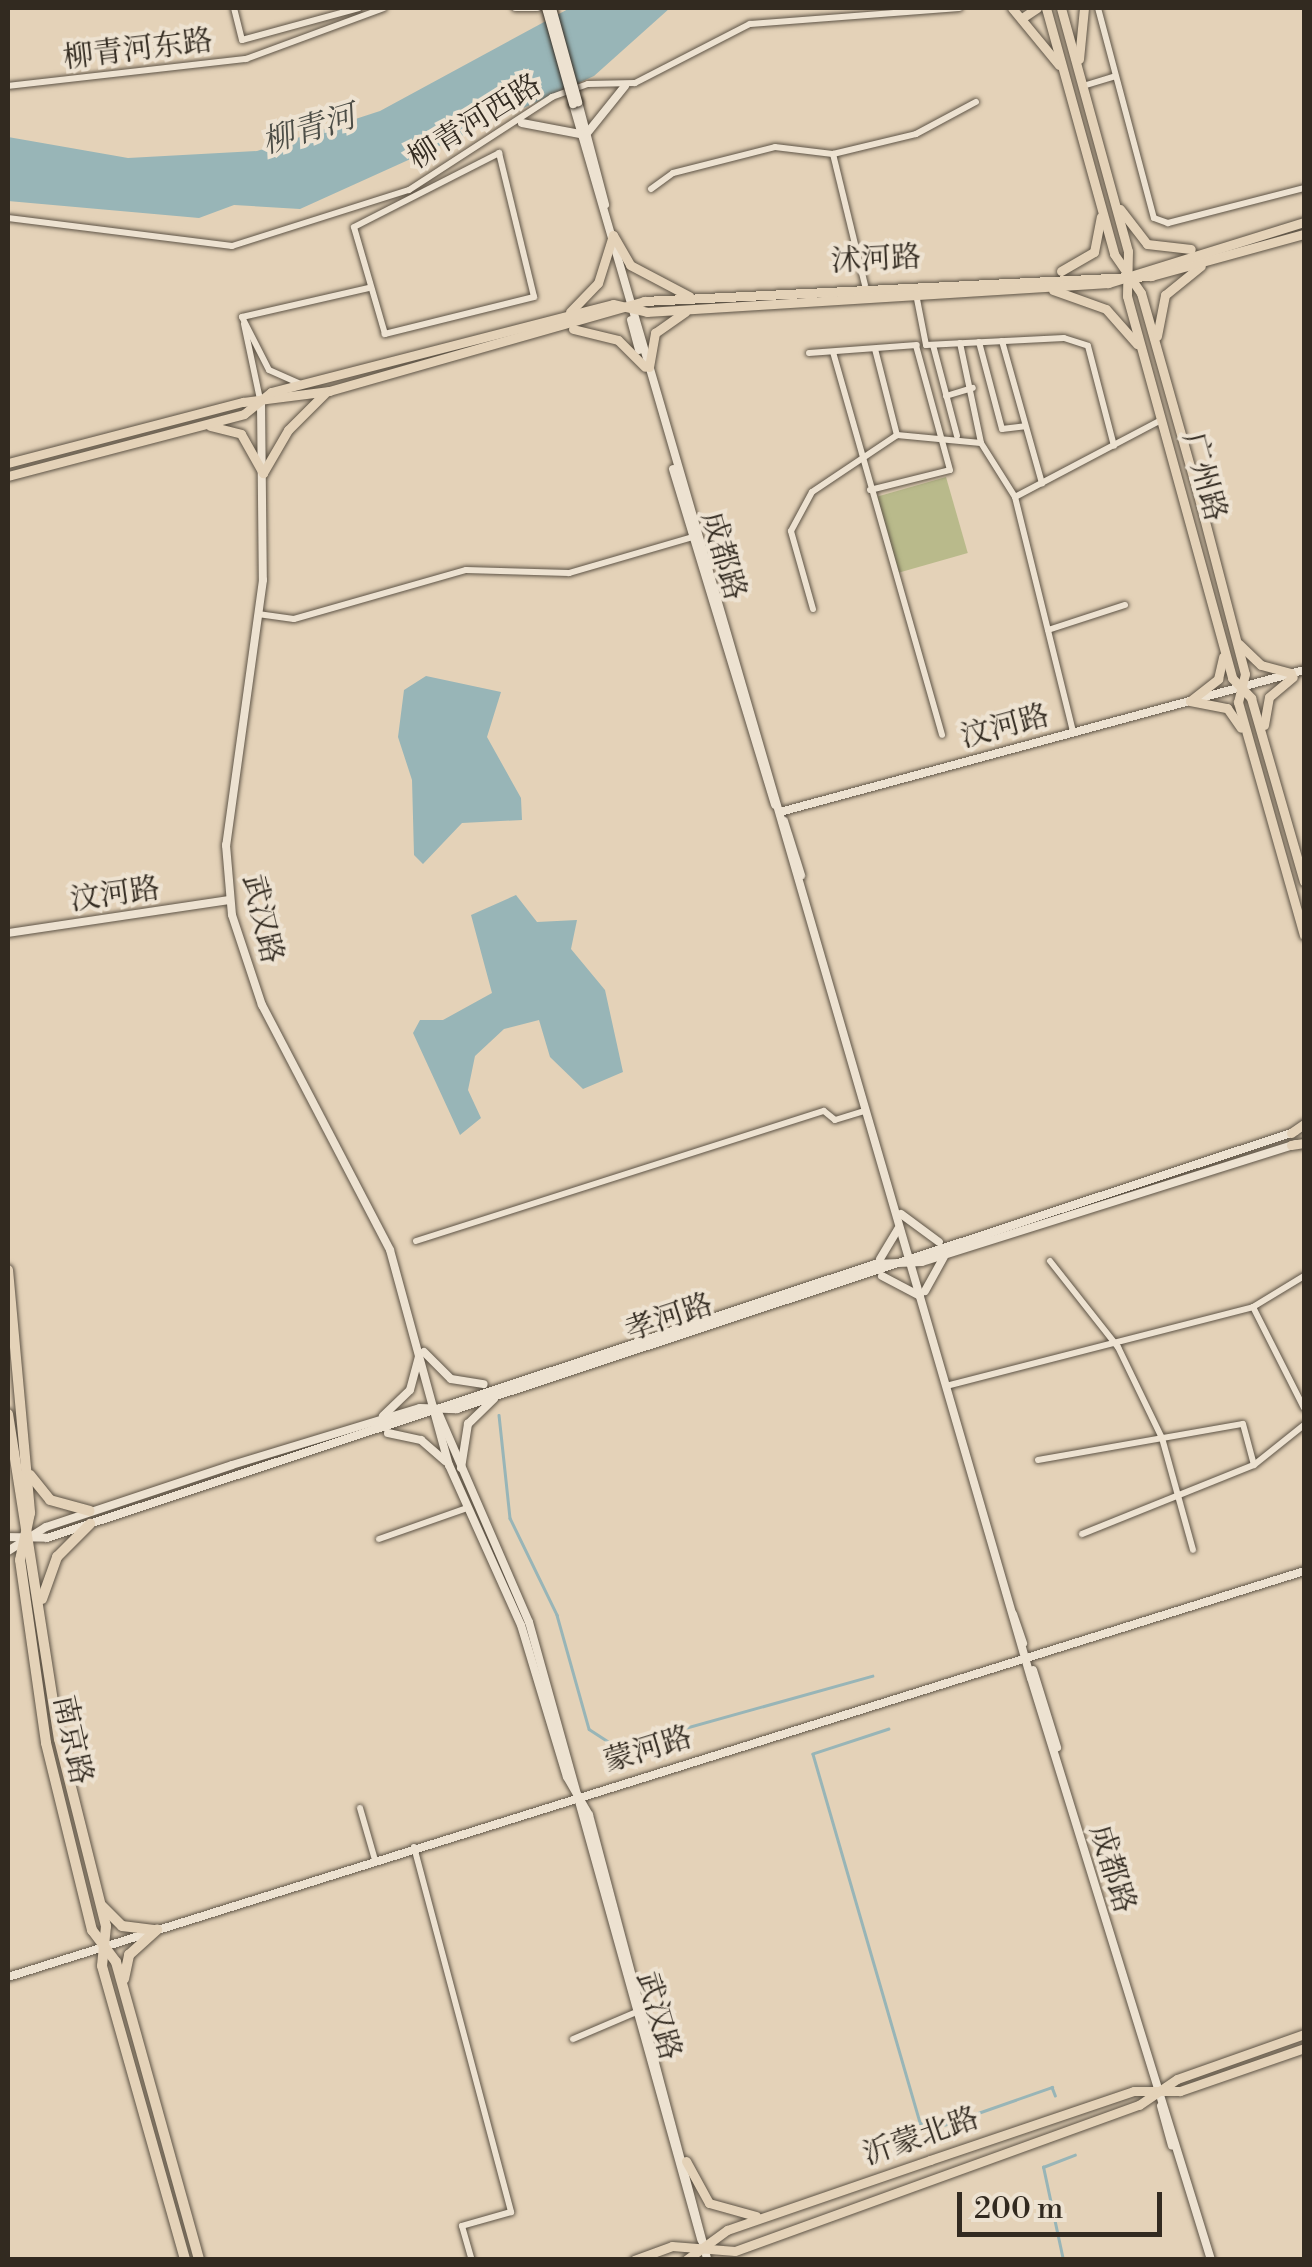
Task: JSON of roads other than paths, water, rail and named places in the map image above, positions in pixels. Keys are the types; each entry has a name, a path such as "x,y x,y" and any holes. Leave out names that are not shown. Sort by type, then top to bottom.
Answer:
{"highway":[{"name":"南京路","path":"8,1270 25,1463 25,1536 20,1560 46,1743 92,1930 124,1990 199,2260"},
{"name":"南京路","path":"8,1414 59,1738 100,1904 105,1948 185,2260"},
{"path":"25,1463 50,1500 90,1518 56,1558 40,1610"},
{"path":"100,1904 122,1926 158,1930"},
{"path":"124,1990 130,1955 158,1930"}],"main road":[{"path":"1012,8 1064,71"},
{"path":"1022,18 1038,8"},
{"name":"广州路","path":"1046,8 1100,199 1156,349 1236,640 1250,745 1304,935"},
{"name":"广州路","path":"1061,8 1114,200 1143,355 1224,649 1265,743 1304,882"},
{"path":"1078,67 1084,8"},
{"path":"1045,276 1094,252 1100,199"},
{"path":"1114,200 1147,244 1208,248"},
{"name":"沭河路","path":"8,464 328,391 629,310 692,297 1045,276 1128,276 1208,248 1304,222"},
{"name":"沭河路","path":"8,476 201,425 261,404 301,384 613,304 629,310 692,309 1041,288 1128,276 1304,234"},
{"path":"612,240 630,266 692,297"},
{"path":"564,316 598,283 612,240"},
{"path":"1156,349 1164,296 1214,258"},
{"path":"1041,288 1106,309 1143,355"},
{"path":"565,328 618,340 647,367 655,333 692,309"},
{"path":"201,425 241,434 264,473 304,410 328,391"},
{"path":"1236,640 1261,665 1298,673"},
{"path":"1190,701 1218,679 1224,649"},
{"path":"1265,743 1269,697 1298,673"},
{"path":"1190,701 1227,708 1250,745"},
{"path":"1291,1133 1304,1126"},
{"path":"1291,1145 1304,1142"},
{"name":"沂蒙北路","path":"634,2260 705,2247 735,2251 1158,2094 1304,2034"},
{"name":"沂蒙北路","path":"686,2260 705,2247 783,2211 1134,2091 1158,2094 1304,2048"},
{"path":"686,2161 722,2212 783,2211"}],"street":[{"path":"234,8 242,40 359,8"},
{"name":"柳青河东路","path":"8,86 246,59 384,8"},
{"path":"515,8 538,8"},
{"name":"成都路","path":"549,8 629,310 1209,2260"},
{"name":"柳青河西路","path":"8,218 232,246 409,190 588,84 625,86 750,24 959,8"},
{"path":"1098,8 1154,218 1168,223 1304,188"},
{"path":"1083,86 1116,76"},
{"path":"522,122 583,134 625,86"},
{"path":"652,190 673,173 775,147 832,154 916,134 976,102"},
{"path":"499,154 506,159 534,297 385,334 369,288 359,222 499,154"},
{"path":"832,154 865,285"},
{"path":"242,318 369,288"},
{"path":"870,490 950,470 916,294"},
{"path":"242,318 269,370 301,384"},
{"path":"242,318 261,404"},
{"path":"1002,341 1042,483"},
{"path":"808,354 1002,341 1088,346 1114,446"},
{"path":"979,342 1002,429 1025,426"},
{"path":"960,343 973,388 981,444 1015,497 1073,732"},
{"path":"925,345 957,436"},
{"path":"875,348 897,435"},
{"path":"833,352 942,735"},
{"name":"成都路","path":"647,367 694,537 900,1220"},
{"path":"946,396 973,388"},
{"name":"武汉路","path":"261,404 264,473 258,614 232,772 229,900 262,1005 390,1250 420,1348 448,1465 522,1624 579,1795 634,2014 709,2260"},
{"path":"1015,497 1162,420"},
{"path":"813,609 792,531 812,492 897,435 957,436 981,444"},
{"path":"258,614 294,619 466,570 569,573 694,537"},
{"path":"1048,630 1126,605"},
{"name":"汶河路","path":"780,812 1298,673"},
{"name":"汶河路","path":"8,933 229,900"},
{"path":"416,1241 824,1110 835,1120 865,1111"},
{"name":"孝河路","path":"90,1518 378,1420 499,1395 877,1276 943,1243 1291,1133"},
{"name":"孝河路","path":"8,1536 25,1536 90,1518 378,1433 493,1384 875,1264 946,1254 1291,1145"},
{"path":"875,1264 900,1220 917,1234 943,1243"},
{"path":"877,1276 922,1298 928,1275 946,1254"},
{"path":"1050,1262 1118,1347 1162,1438 1193,1550"},
{"path":"950,1385 1118,1347 1253,1307 1304,1276"},
{"name":"成都路","path":"922,1298 1027,1655"},
{"path":"1253,1307 1304,1408"},
{"path":"420,1348 451,1379 493,1384"},
{"path":"378,1420 410,1390 420,1348"},
{"path":"462,1478 468,1424 499,1395"},
{"name":"武汉路","path":"436,1408 462,1478 529,1622 686,2161 705,2247"},
{"path":"1038,1460 1243,1424 1254,1465"},
{"path":"1082,1534 1254,1465 1304,1425"},
{"path":"378,1433 421,1440 448,1465"},
{"path":"379,1539 467,1508"},
{"name":"孝河路","path":"8,1551 25,1536"},
{"name":"蒙河路","path":"8,1977 1304,1571"},
{"path":"360,1808 375,1860"},
{"path":"414,1847 510,2212 462,2226 472,2260"},
{"path":"573,2038 634,2014"}],"water":[{"path":"570,8 670,8 594,76 300,209 234,205 199,218 8,201 8,137 128,158 257,151 380,111"},
{"path":"426,676 501,692 487,737 521,798 522,820 462,823 423,864 414,855 412,780 398,737 404,690"},
{"path":"516,895 537,922 577,920 571,949 605,990 623,1072 583,1089 550,1057 539,1020 504,1029 475,1056 468,1090 481,1118 460,1135 413,1033 420,1020 443,1020 492,993 471,915"}],"waterway":[{"path":"499,1415 510,1518 557,1615 589,1729 617,1747 872,1676"},
{"path":"889,1729 813,1754 920,2123 935,2128 1052,2087 1055,2095"},
{"path":"1063,2260 1043,2167 1075,2155"}],"water label":[{"name":"柳青河","path":"309,130"}]}
